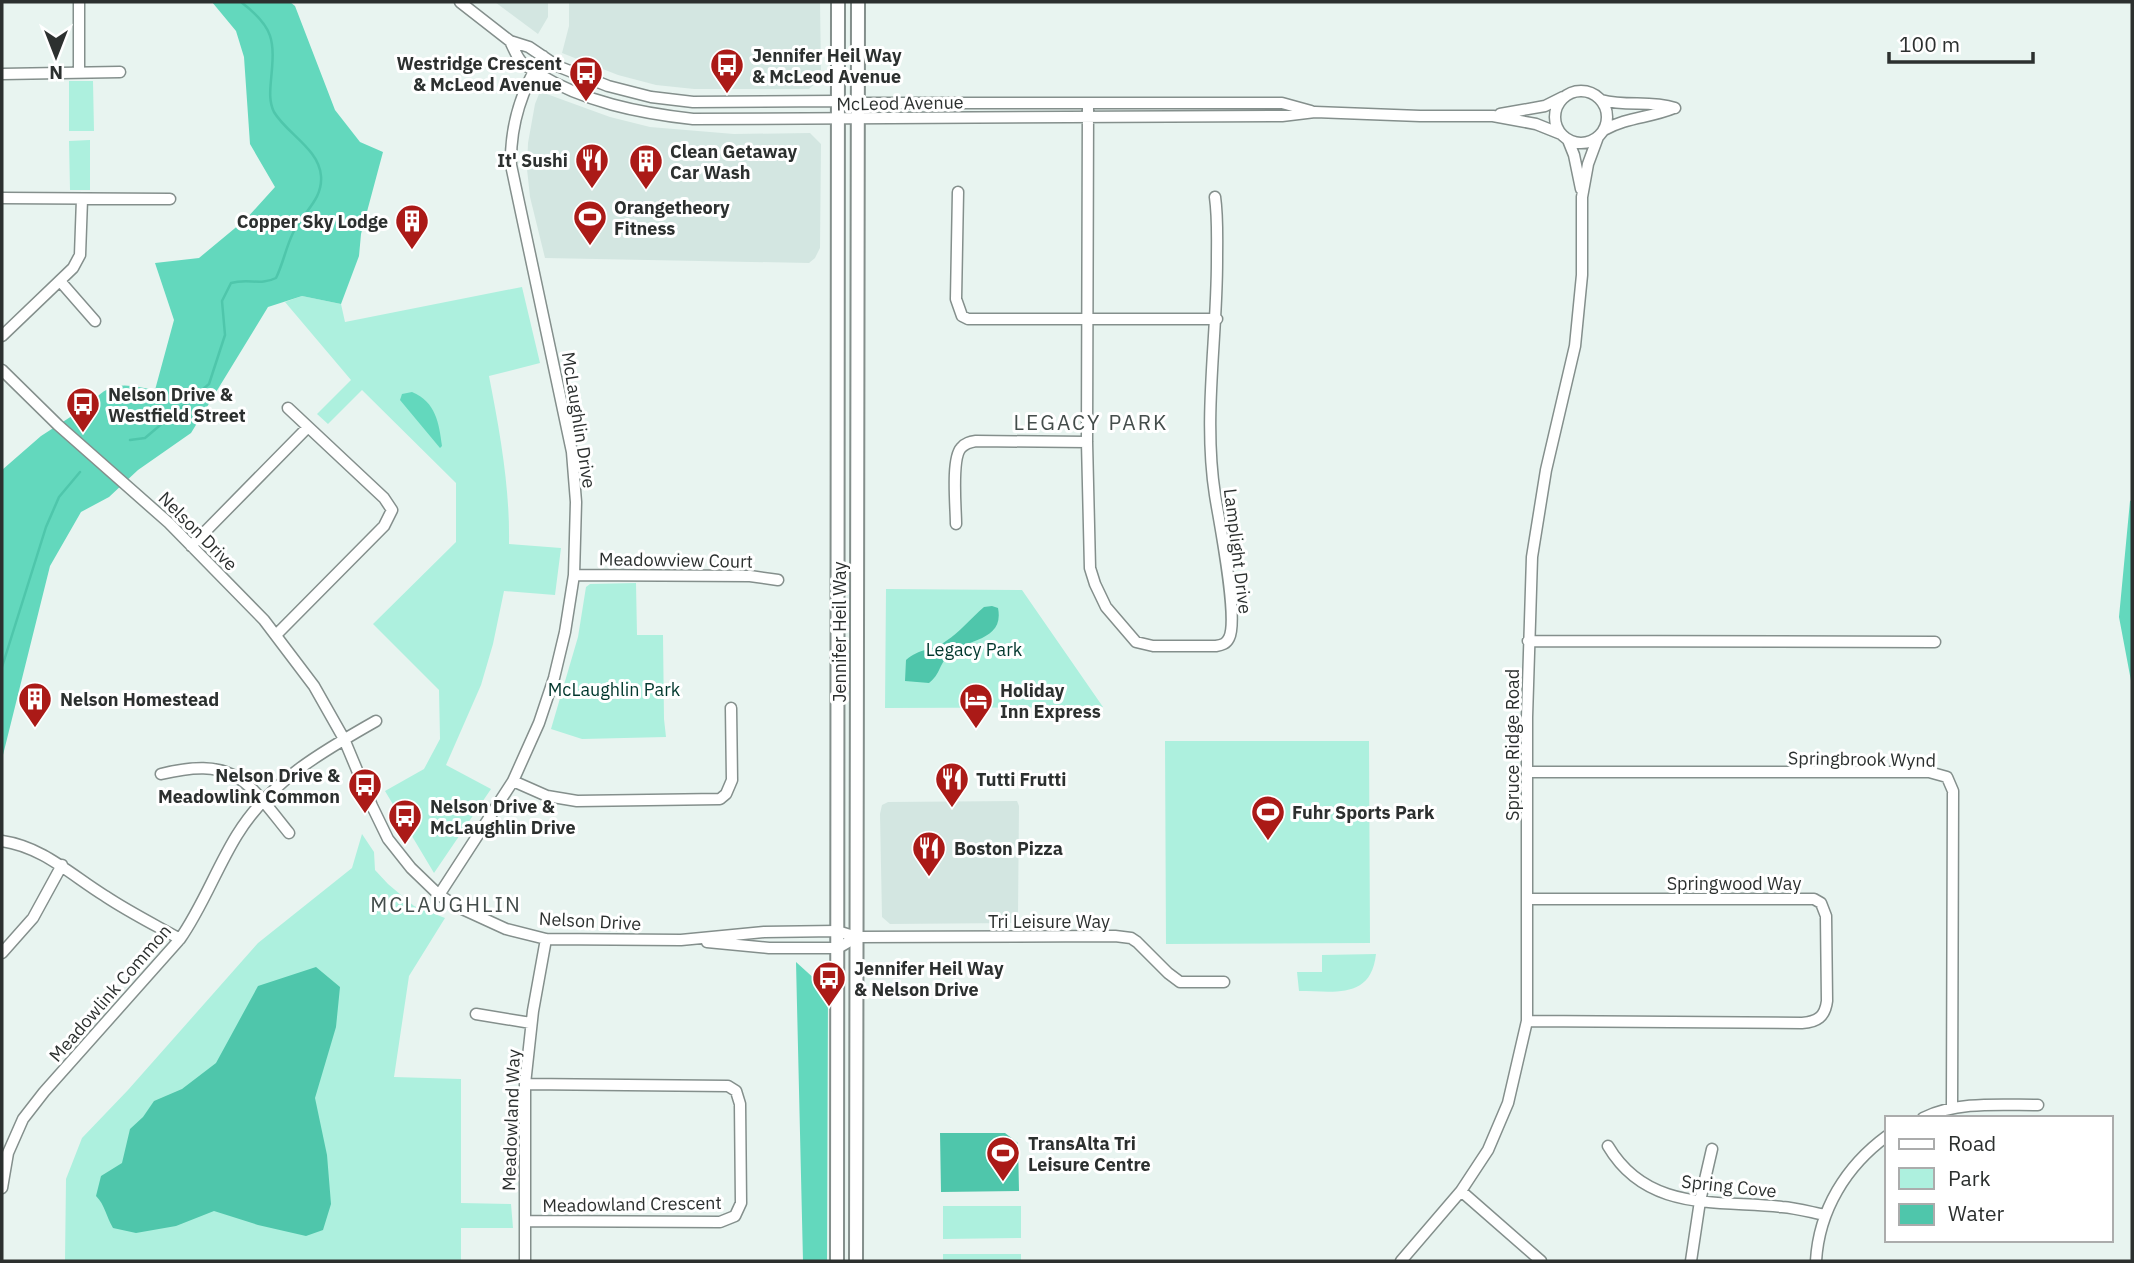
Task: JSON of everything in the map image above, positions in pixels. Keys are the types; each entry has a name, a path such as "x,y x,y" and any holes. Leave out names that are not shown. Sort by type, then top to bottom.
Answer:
{"main road":[{"name":"Jennifer Heil Way","path":"837,1261 838,2"},
{"name":"Jennifer Heil Way","path":"856,1261 858,2"}],"street":[{"path":"79,2 79,73"},
{"name":"McLeod Avenue","path":"460,2 510,41 529,47 542,57 584,78 651,97 693,102 1282,103 1315,112"},
{"name":"McLeod Avenue","path":"510,41 521,62 551,81 590,97 657,115 712,119 1282,116 1315,112 1493,116 1528,110 1564,97"},
{"name":"McLaughlin Drive","path":"439,895 513,781 539,723 565,632 574,575 576,502 572,452 511,165 514,121 522,93 542,57"},
{"path":"2,74 120,72"},
{"path":"1580,91 1594,94 1601,100 1620,105 1656,102 1675,108 1620,121 1581,143 1564,137 1555,117 1558,104 1564,97 1580,91"},
{"path":"1601,100 1607,117 1601,133"},
{"name":"Lamplight Drive","path":"1088,103 1087,442 1090,568 1106,607 1127,633 1136,642 1143,644 1223,645 1230,634 1230,597 1210,449 1216,319 1215,197"},
{"name":"McLeod Avenue","path":"1493,116 1536,124 1564,137"},
{"name":"Spruce Ridge Road","path":"1401,1261 1461,1191 1488,1150 1504,1114 1515,1079 1527,1021 1528,640 1532,557 1538,511 1580,312 1582,197 1588,164 1601,133"},
{"name":"Spruce Ridge Road","path":"1564,137 1574,155 1582,197"},
{"path":"958,192 957,299 962,316 972,320 1216,319"},
{"path":"2,198 170,199"},
{"path":"2,336 73,268 80,255 82,199"},
{"path":"60,281 95,321"},
{"name":"Nelson Drive","path":"2,370 40,409 124,481 276,634 314,686 344,739 388,839 411,868 439,895 478,918 506,929 546,939 681,940 769,948 838,948"},
{"path":"276,634 384,526 392,510 384,498 288,408"},
{"path":"191,546 309,427"},
{"path":"956,524 956,462 961,447 976,441 1087,442"},
{"name":"Meadowview Court","path":"574,575 750,576 778,580"},
{"path":"1528,640 1934,642"},
{"path":"513,781 547,796 577,801 720,799 726,794 732,780 731,708"},
{"path":"344,739 376,721"},
{"name":"Meadowlink Common","path":"2,1188 8,1153 27,1113 180,939 194,918 234,838 263,800 280,783 344,739"},
{"path":"161,774 180,770 223,770 243,779 289,833"},
{"name":"Springbrook Wynd","path":"1528,772 1929,772 1947,777 1953,791 1952,1108"},
{"path":"2,841 32,848 121,906 180,939"},
{"path":"2,953 33,918 62,866"},
{"name":"Springwood Way","path":"1527,1021 1813,1022 1824,1013 1827,1001 1826,916 1821,903 1814,899 1528,898"},
{"name":"Nelson Drive","path":"681,940 764,932 837,931 857,937"},
{"name":"Tri Leisure Way","path":"857,937 1115,936 1131,938 1137,942 1180,982 1224,982"},
{"path":"838,948 857,937"},
{"name":"Meadowland Way","path":"525,1261 525,1084 531,1023 546,939"},
{"path":"477,1014 531,1023"},
{"name":"Meadowland Crescent","path":"525,1084 728,1086 736,1091 740,1104 741,1203 735,1216 720,1222 525,1221"},
{"path":"1929,1116 1970,1105 2038,1105"},
{"path":"1816,1261 1817,1242 1825,1215 1845,1177 1885,1138"},
{"name":"Spring Cove","path":"1608,1146 1632,1177 1654,1190 1677,1198 1782,1207 1825,1215"},
{"path":"1691,1261 1700,1201 1712,1149"},
{"path":"1461,1191 1541,1261"}],"shaded area":[{"path":"212,2 290,2 295,6 335,110 360,142 383,152 361,234 359,256 341,304 302,296 268,307 191,433 138,470 109,497 81,512 50,566 2,759 2,470 41,436 92,403 106,390 128,386 155,390 174,320 155,263 199,258 246,219 275,187 250,144 244,57 236,31"},
{"path":"495,2 548,2 548,17 538,34"},
{"path":"569,2 820,2 821,70 816,83 809,89 694,89 656,85 618,75 562,53 569,26"},
{"path":"544,93 610,117 650,127 734,134 810,133 821,144 820,248 815,258 809,263 545,258 530,197 527,169 528,143 535,104 539,94"},
{"path":"412,392 426,401 435,414 441,437 440,448 400,400 402,394"},
{"path":"2132,500 2132,686 2119,617"},
{"path":"1017,801 1018,913 1013,923 890,924 882,917 882,805 888,802"},
{"path":"796,962 828,991 827,1261 803,1261"}],"green space":[{"path":"69,81 93,81 94,131 69,131"},
{"path":"90,140 90,190 70,190 69,141"},
{"path":"522,287 540,363 489,376 506,481 509,544 561,548 555,595 504,591 481,685 446,765 491,789 434,873 385,791 424,769 440,739 439,690 373,624 456,542 456,483 362,390 328,424 317,414 351,380 285,302 302,296 341,304 345,322"},
{"name":"McLaughlin Park","path":"636,583 637,635 663,635 666,737 582,739 551,729 578,637 586,587 590,584"},
{"name":"Legacy Park","path":"886,589 1022,590 1103,707 885,708"},
{"name":"Fuhr Sports Park","path":"1165,741 1369,741 1370,943 1166,944"},
{"path":"362,834 374,852 375,870 388,884 414,906 445,918 409,976 394,1077 461,1079 461,1203 511,1204 513,1228 461,1228 461,1261 65,1261 66,1179 82,1138 258,943 352,868"},
{"path":"1376,954 1373,969 1359,986 1337,991 1299,991 1297,972 1322,972 1322,955"},
{"path":"943,1206 1021,1206 1021,1238 943,1239"},
{"path":"943,1254 1021,1254 1021,1261 943,1261"}],"water":[{"path":"984,607 998,608 998,619 989,634 954,651 929,683 905,681 906,660 916,653 941,644"},
{"path":"316,967 340,987 336,1027 315,1098 327,1155 331,1204 323,1230 306,1236 214,1211 176,1226 136,1233 113,1228 96,1196 101,1176 122,1163 130,1129 154,1101 182,1089 216,1063 258,986"},
{"path":"940,1133 1005,1133 1018,1143 1019,1191 941,1192"}],"waterway":[{"path":"130,440 145,438 209,384 225,335 222,301 231,283 276,278 293,233 321,185 319,166 315,158 274,112 270,96 273,54 270,35 260,19 241,2"},
{"path":"2,667 46,527 59,497 80,472"}],"place":[{"name":"Jennifer Heil Way & McLeod Avenue","path":"727,95"},
{"name":"Westridge Crescent & McLeod Avenue","path":"586,103"},
{"name":"It' Sushi","path":"592,190"},
{"name":"Clean Getaway Car Wash","path":"646,191"},
{"name":"Orangetheory Fitness","path":"590,247"},
{"name":"Copper Sky Lodge","path":"412,251"},
{"name":"Nelson Drive & Westfield Street","path":"83,434"},
{"name":"Nelson Homestead","path":"35,729"},
{"name":"Holiday Inn Express","path":"976,730"},
{"name":"Tutti Frutti","path":"952,809"},
{"name":"Nelson Drive & Meadowlink Common","path":"365,815"},
{"name":"Fuhr Sports Park","path":"1268,842"},
{"name":"Nelson Drive & McLaughlin Drive","path":"405,846"},
{"name":"Boston Pizza","path":"929,878"},
{"name":"Jennifer Heil Way & Nelson Drive","path":"829,1008"},
{"name":"TransAlta Tri Leisure Centre","path":"1003,1183"}],"district":[{"name":"LEGACY PARK","path":"1091,422"},
{"name":"MCLAUGHLIN","path":"446,904"}]}
